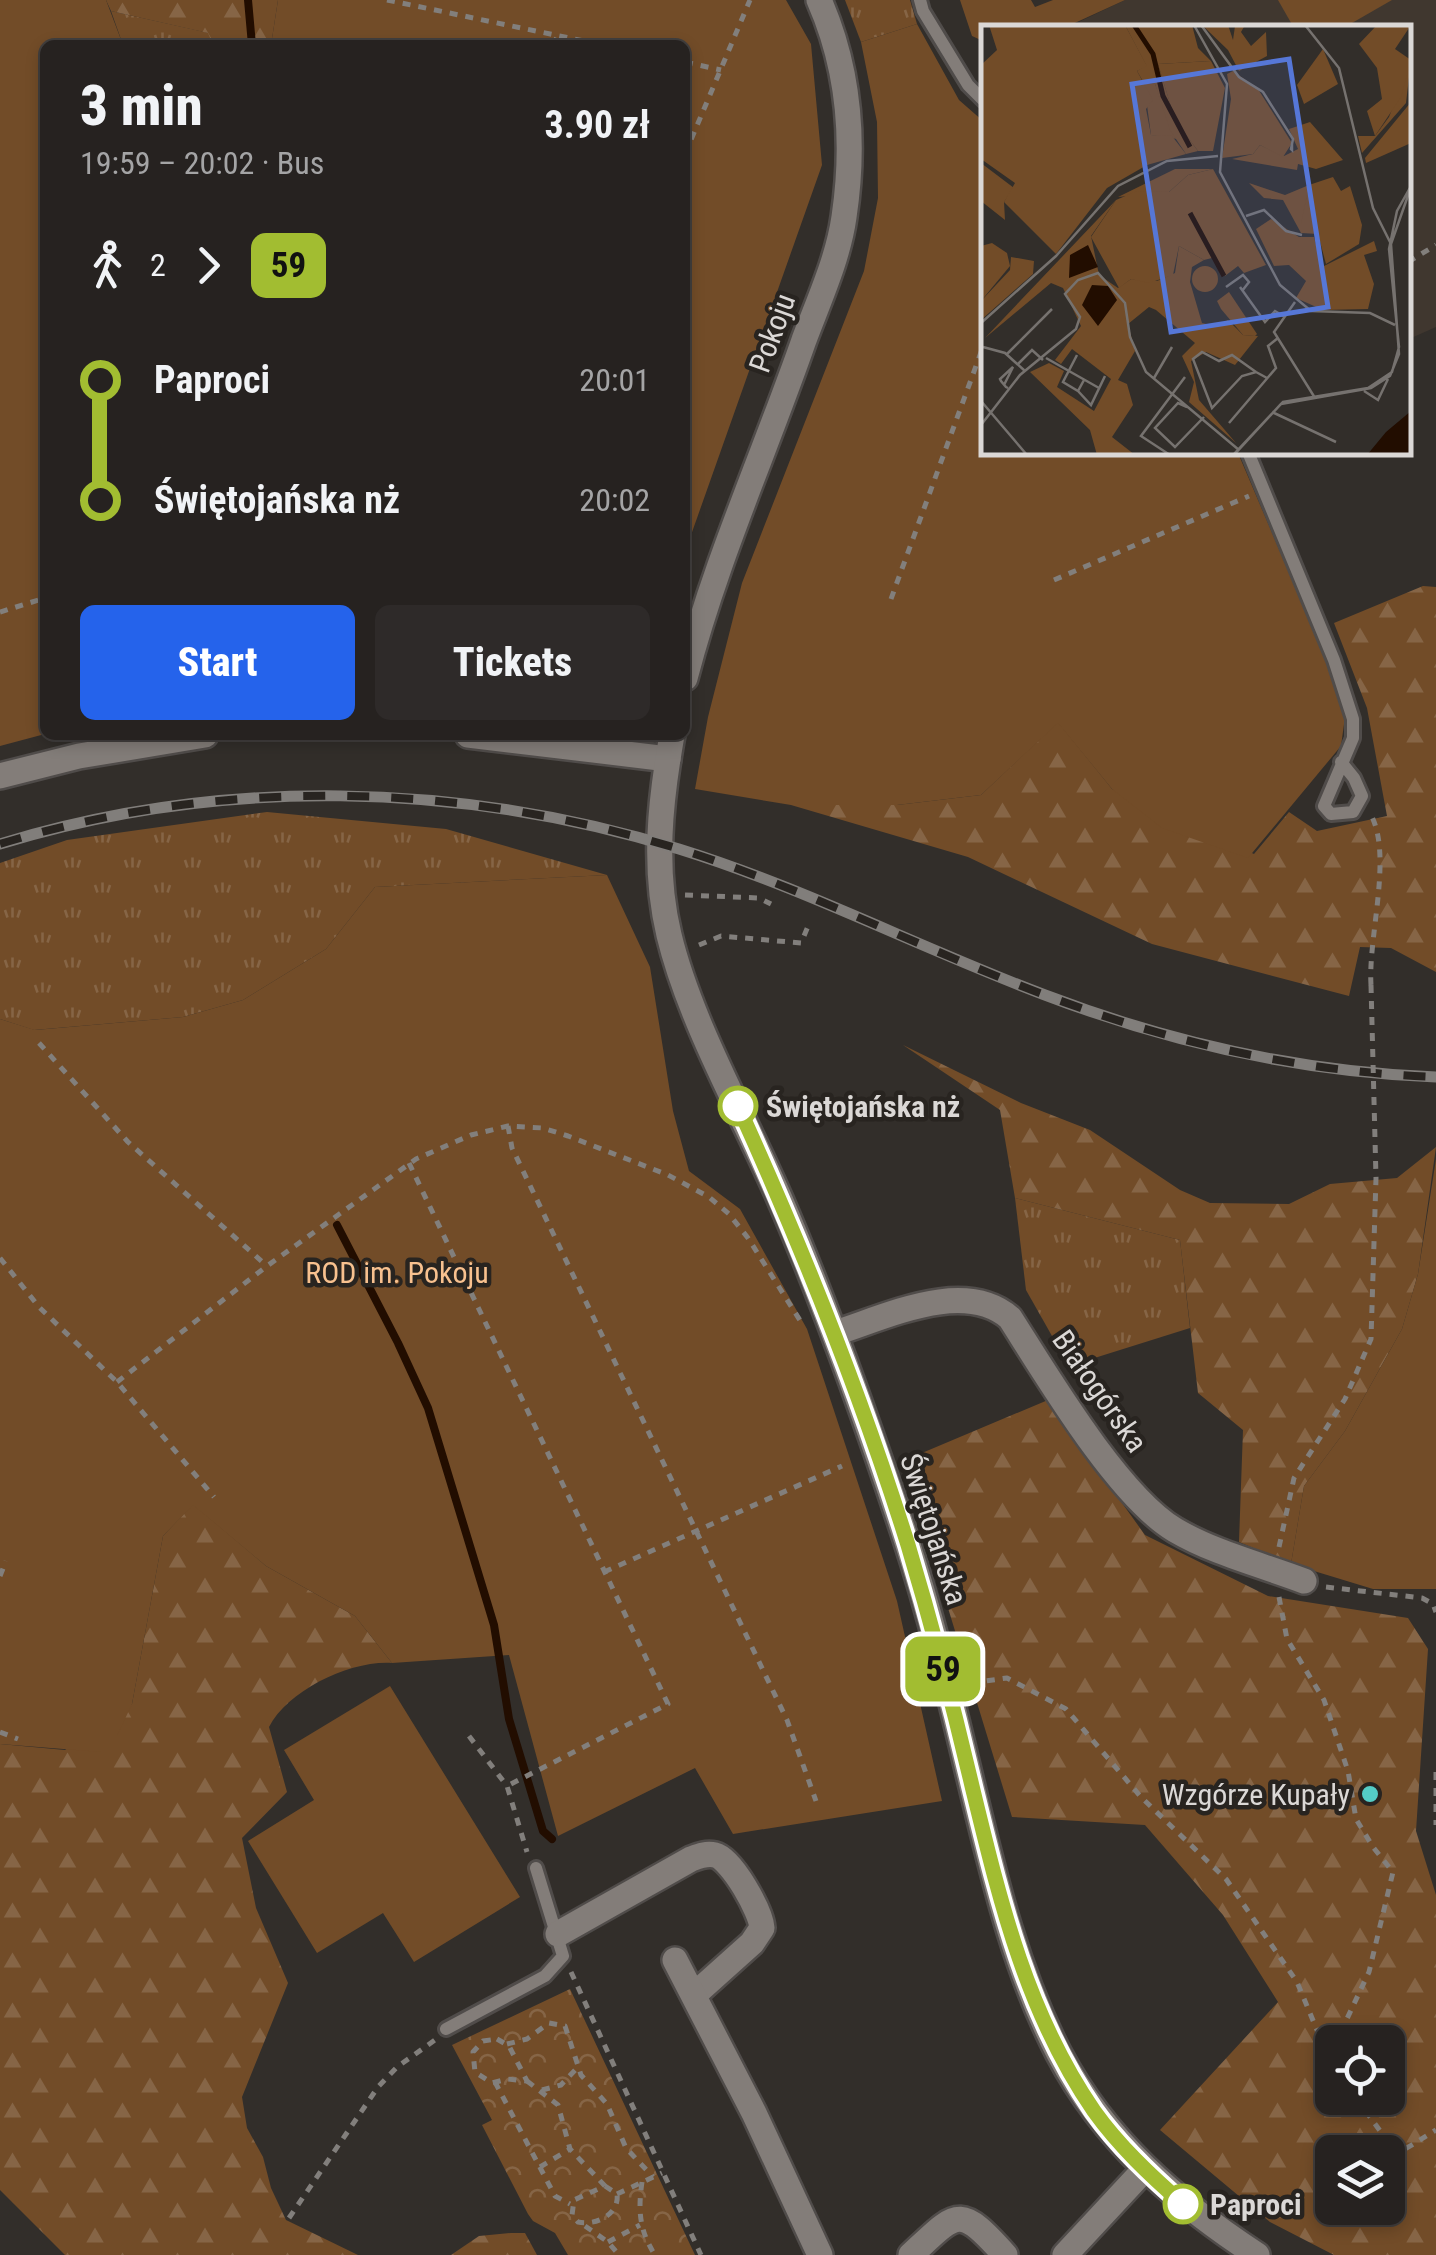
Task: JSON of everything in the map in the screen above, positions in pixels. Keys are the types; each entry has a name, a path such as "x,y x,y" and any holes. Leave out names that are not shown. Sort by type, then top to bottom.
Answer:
{"street":[{"name":"Pokoju","path":"690,658 844,221 850,136 834,34 819,0"},
{"path":"0,776 79,756 174,740"},
{"path":"552,740 670,747"},
{"name":"Świętojańska","path":"670,747 659,850 664,908 674,954 834,1333 907,1542 948,1686 1002,1908 1032,1997 1060,2056 1096,2113 1144,2170 1183,2204 1258,2255"},
{"name":"Białogórska","path":"834,1333 955,1300 995,1305 1010,1318 1101,1454 1152,1512 1194,1540 1304,1581"},
{"path":"561,1945 692,1859 703,1854 720,1856 729,1864 759,1914 762,1928 752,1944 694,1995"},
{"path":"675,1960 754,2113 820,2255"},
{"path":"1065,2255 1144,2170"},
{"path":"910,2255 946,2222 958,2218 976,2223 1004,2255"}],"lane":[{"path":"920,0 968,85 981,98"},
{"path":"1249,455 1306,588 1353,719 1353,738 1342,762 1324,806 1331,814 1353,812 1362,796 1342,762"},
{"path":"446,2029 546,1976 561,1945 536,1868"}],"path":[{"path":"387,0 581,40"},
{"path":"690,142 750,0"},
{"path":"556,40 558,35"},
{"path":"690,63 721,70"},
{"path":"1411,260 1436,245"},
{"path":"891,599 981,352"},
{"path":"1054,580 1256,493"},
{"path":"0,612 40,600"},
{"path":"1344,2025 1369,1972 1392,1872 1356,1818 1348,1771 1324,1700 1287,1639 1274,1570 1294,1478 1345,1399 1371,1340 1376,1178 1371,984 1379,851 1377,828 1362,796"},
{"path":"679,894 758,898 771,904"},
{"path":"691,948 721,936 801,943 808,924"},
{"path":"39,1043 128,1142 267,1266"},
{"path":"117,1382 267,1266 410,1163 471,1135 508,1126 543,1128 568,1136 668,1175 709,1198 738,1226 807,1329"},
{"path":"508,1126 512,1148 787,1720 816,1801"},
{"path":"410,1163 668,1704 507,1786"},
{"path":"0,1258 39,1306 117,1382 214,1497"},
{"path":"604,1572 842,1466"},
{"path":"0,1576 6,1561"},
{"path":"1304,1581 1340,1590 1422,1598 1433,1604 1436,1612"},
{"path":"948,1686 1007,1678 1066,1709 1141,1797 1226,1879 1297,1982 1315,2026"},
{"path":"0,1732 18,1739"},
{"path":"469,1736 507,1786 523,1844 536,1868"},
{"path":"1436,1772 1436,1825"},
{"path":"561,1945 702,2255"},
{"path":"583,2224 614,2210 617,2194 570,2149 562,2113 542,2090 527,2081 485,2081 474,2072 473,2052 489,2040 507,2044 526,2039 549,2023 560,2023 568,2030 578,2067 607,2104 626,2148 653,2177"},
{"path":"290,2218 378,2087 446,2029"},
{"path":"507,2044 527,2081"},
{"path":"542,2090 561,2085 578,2067"},
{"path":"495,2082 555,2196 570,2204"},
{"path":"1368,2115 1397,2154 1436,2130"},
{"path":"540,2167 570,2149"},
{"path":"617,2194 662,2173"},
{"path":"642,2182 640,2225 654,2255"},
{"path":"605,2186 574,2200 572,2215 608,2242 618,2255"},
{"path":"608,2242 640,2225"}],"shaded area":[{"path":"1125,0 1436,0 1436,327 1411,338 1411,25 1072,25"}],"green space":[{"path":"0,0 106,0 121,40 40,40 40,735 0,746"},
{"path":"106,0 278,0 272,40 211,40 208,33 111,11"},
{"path":"278,0 786,0 811,44 822,165 690,538 690,40 272,40"},
{"path":"845,0 910,0 917,24 861,42"},
{"path":"960,0 1031,0 1035,7 1053,0 1125,0 1070,25 981,25 981,40 972,36"},
{"path":"1278,0 1392,0 1348,25 1292,25"},
{"path":"111,11 209,33 211,40 121,40"},
{"path":"917,24 959,100 981,119 981,455 1239,455 1332,673 1345,717 1341,746 1248,858 1162,828 1112,789 1058,723 981,795 897,805 791,805 695,789 708,717 742,583 864,271 878,198 877,122 861,42"},
{"path":"1423,586 1436,587 1436,972 1391,948 1360,947 1349,996 1152,944 968,857 791,805 897,805 981,795 1058,722 1112,789 1254,854 1289,812 1317,831 1387,816 1367,708 1334,623"},
{"path":"267,812 446,829 607,875 375,887 326,949 243,1000 183,1017 34,1030 0,1019 0,863 67,840"},
{"name":"ROD im. Pokoju","path":"607,875 650,967 673,1111 689,1171 740,1209 807,1329 897,1601 942,1801 733,1834 695,1768 558,1836 509,1655 392,1663 355,1616 266,1566 193,1505 163,1536 132,1704 117,1736 101,1752 0,1744 0,1019 35,1030 183,1017 243,1000 326,949 375,887"},
{"path":"903,1045 1021,1103 1090,1130 1180,1190 1210,1203 1289,1204 1330,1184 1397,1178 1436,1147 1418,1274 1402,1329 1345,1431 1304,1486 1291,1564 1239,1542 1243,1430 1198,1393 1180,1240 1015,1198 1000,1110"},
{"path":"1436,1159 1436,1589 1373,1589 1291,1564 1304,1486 1345,1431 1402,1329 1418,1274"},
{"path":"1015,1198 1180,1240 1190,1328 1069,1366 1026,1290"},
{"path":"1048,1400 1145,1535 1268,1596 1408,1618 1428,1649 1416,1831 1436,1895 1436,2255 1334,2255 1270,2222 1160,2130 1278,2002 1223,1915 1145,1825 1012,1817 903,1461"},
{"path":"193,1504 266,1566 355,1616 392,1663 358,1667 322,1680 278,1714 269,1727 287,1792 242,1838 256,1908 288,1983 242,2097 247,2128 263,2157 271,2188 286,2220 358,2255 65,2255 0,2190 0,1744 65,1750 132,1704 163,1536"},
{"path":"390,1686 520,1897 414,1962 383,1913 317,1953 248,1841 314,1800 284,1750"},
{"path":"570,1989 695,2255 568,2255 555,2233 528,2214 482,2125 492,2120 452,2045"},
{"path":"525,2233 537,2255 451,2255 479,2236"}],"waterway":[{"path":"248,0 252,40"},
{"path":"337,1225 428,1408 494,1625 509,1719 543,1831 552,1839"}],"railway":[{"path":"0,844 84,822 254,798 340,796 512,810 596,827 726,865 999,977 1092,1012 1188,1041 1286,1062 1436,1077"}],"bus line":[{"name":"59","path":"738,1106 807,1263 907,1542 948,1686 1011,1939 1032,1997 1060,2056 1096,2113 1144,2170 1183,2204"}],"place":[{"name":"Świętojańska nż","path":"738,1106"},
{"name":"Wzgórze Kupały","path":"1370,1794"},
{"name":"Paproci","path":"1183,2204"}]}
